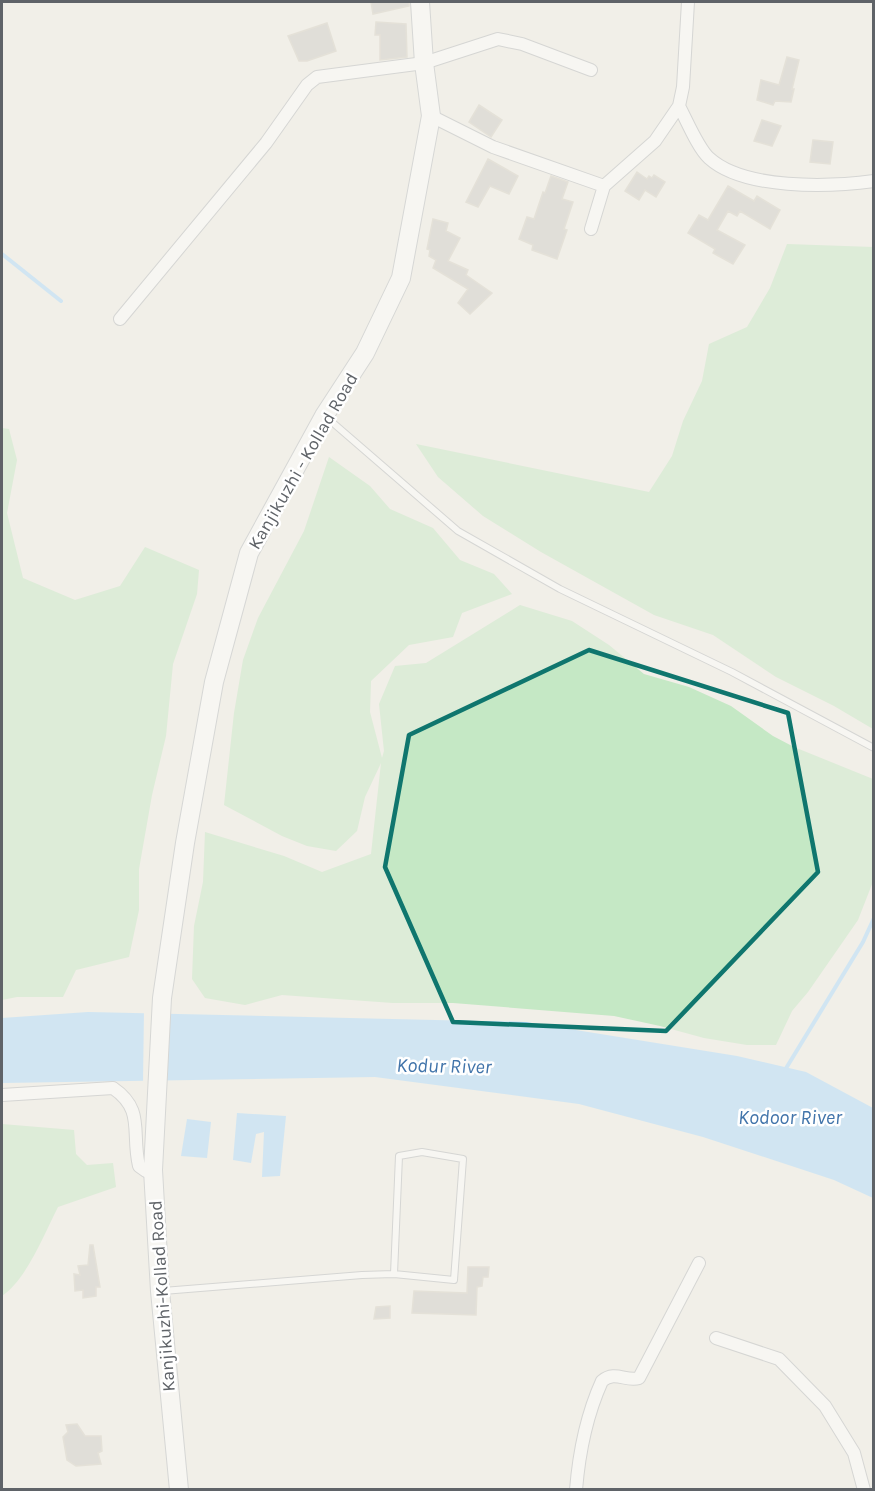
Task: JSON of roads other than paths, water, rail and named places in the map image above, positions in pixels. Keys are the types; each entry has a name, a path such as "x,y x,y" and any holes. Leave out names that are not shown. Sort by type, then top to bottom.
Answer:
{"main road":[{"name":"Kanjikuzhi - Kollad Road","path":"158,1102 162,998 185,843 214,682 249,553 324,416 365,353 401,278 431,116 424,63 420,2"},
{"name":"Kanjikuzhi-Kollad Road","path":"158,1102 153,1170 160,1292 179,1490"}],"street":[{"path":"591,229 604,186 655,141 679,106 683,87 688,2"},
{"path":"120,319 266,143 312,80 323,75 424,63 493,40 504,39 591,70"},
{"path":"679,106 707,157 726,171 747,178 812,184 873,181"},
{"path":"431,116 493,147 604,186"},
{"path":"2,1095 113,1088 126,1097 134,1112 135,1150 139,1166 146,1171 153,1170"},
{"path":"576,1490 578,1464 590,1414 602,1381 615,1375 631,1379 639,1378 699,1263"},
{"path":"716,1338 779,1359 825,1406 854,1453 864,1490"}],"lane":[{"path":"324,416 458,531 561,589 732,672 873,748"},
{"path":"160,1292 394,1274 454,1280 463,1159 422,1152 399,1156 394,1274"}],"water":[{"name":"Kodoor River","path":"88,1012 526,1022 737,1056 806,1072 873,1108 873,1198 834,1180 703,1137 579,1104 375,1077 2,1083 2,1018"},
{"path":"237,1113 286,1116 280,1176 262,1177 264,1132 256,1134 251,1163 233,1160"},
{"path":"187,1119 211,1122 207,1158 181,1156"}],"waterway":[{"path":"2,254 61,301"},
{"path":"785,1070 863,942 874,918"}],"water label":[{"name":"Kodur River","path":"444,1066"}]}
